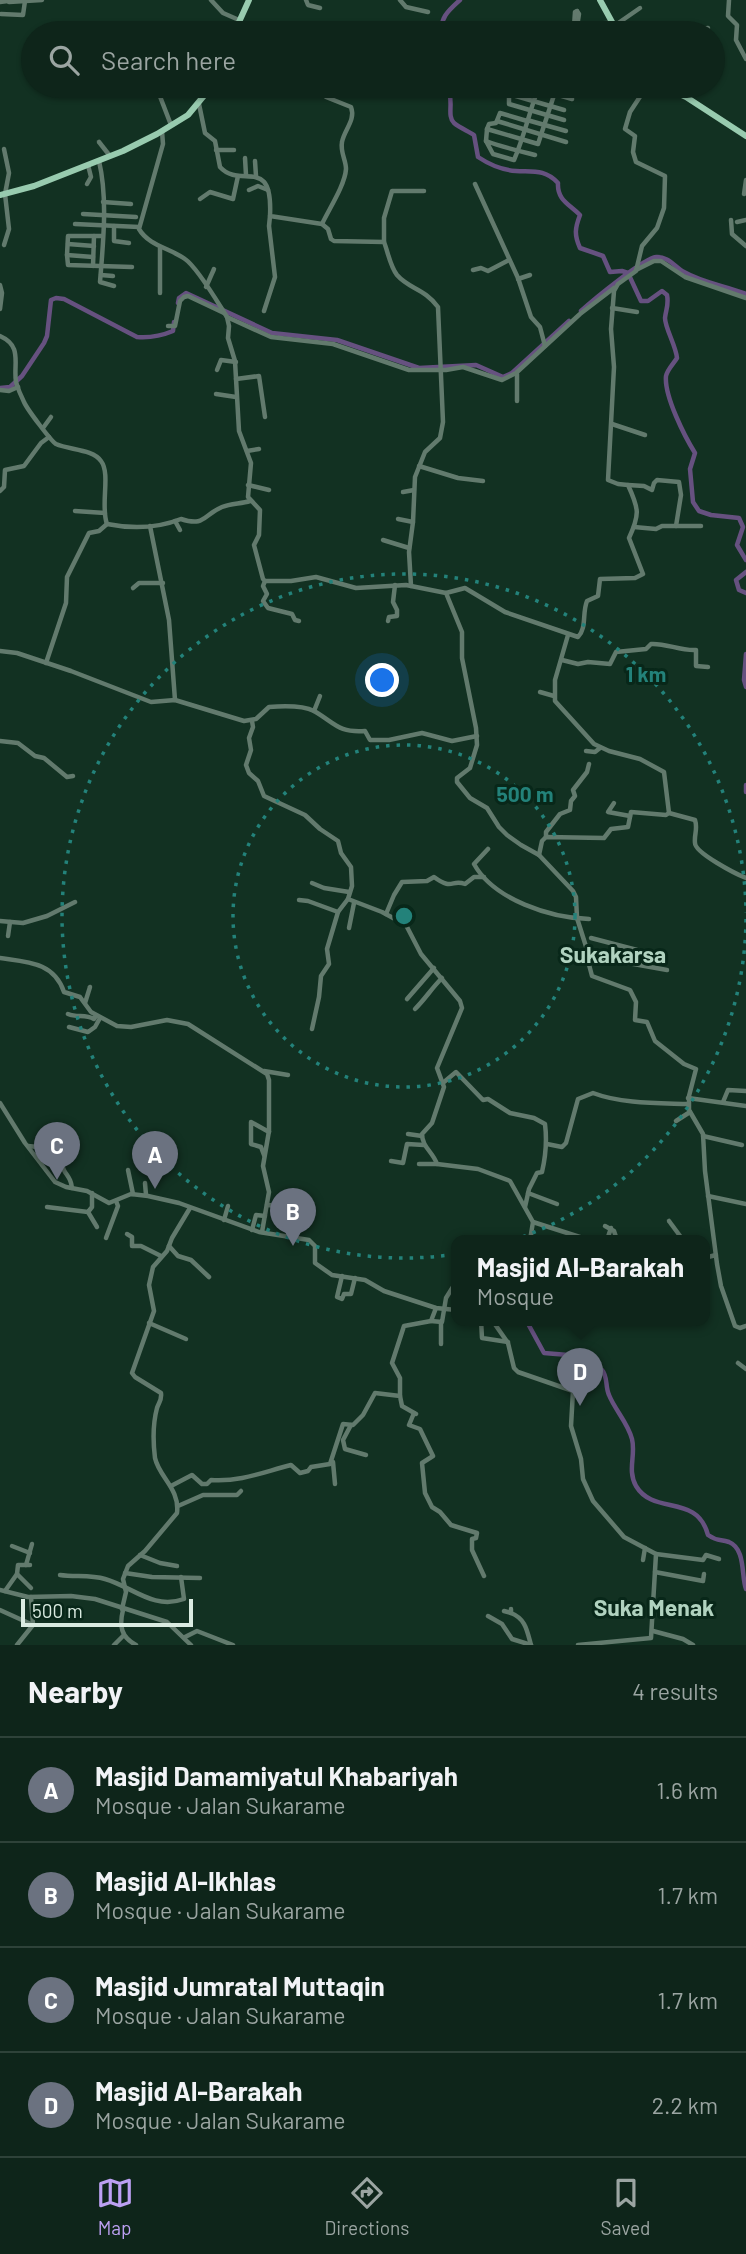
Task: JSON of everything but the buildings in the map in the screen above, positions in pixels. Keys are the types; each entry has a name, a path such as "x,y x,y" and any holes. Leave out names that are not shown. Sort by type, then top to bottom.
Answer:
{"main road":[{"path":"239,20 249,0"},
{"path":"600,0 610,21"},
{"path":"2,194 34,186 110,156 188,115 203,98"},
{"path":"688,98 746,136"}],"street":[{"path":"0,2 42,0"},
{"path":"211,0 223,13 239,20"},
{"path":"306,0 308,5 320,8"},
{"path":"400,0 406,7 428,12"},
{"path":"729,0 728,16 738,27 736,40 746,59"},
{"path":"1,14 23,15 25,1"},
{"path":"617,21 640,8"},
{"path":"602,21 606,14"},
{"path":"160,98 170,125"},
{"path":"322,224 344,180 346,166 342,142 353,111 352,107 329,98"},
{"path":"509,98 508,104 564,120"},
{"path":"525,98 565,110"},
{"path":"535,98 527,121 518,150 513,160 493,154 486,141 487,129 488,124 496,121 501,113 527,121 566,131"},
{"path":"487,129 537,145 553,98"},
{"path":"636,270 642,246 657,228 665,201 665,176 636,162 633,152 636,137 625,129 629,114 639,98"},
{"path":"199,104 205,133 215,141 222,170 238,176 256,176 269,190 269,226 275,277 264,311"},
{"path":"496,121 541,137 566,142"},
{"path":"162,130 163,144 139,227 141,233 160,247 191,264 224,313 236,362 239,431 251,463 248,497 260,510 259,535 254,545 267,593 263,601 268,608 292,614 297,621"},
{"path":"486,141 535,155"},
{"path":"99,142 110,156"},
{"path":"4,149 9,173 2,194 9,229 4,245"},
{"path":"216,150 234,150"},
{"path":"245,158 246,174"},
{"path":"99,161 103,202 101,284 114,286"},
{"path":"255,162 256,176"},
{"path":"87,184 91,177 88,165"},
{"path":"200,189 233,199 238,176"},
{"path":"744,194 746,180"},
{"path":"475,184 490,219 494,222 532,318 540,327 545,345"},
{"path":"249,190 258,186 269,190"},
{"path":"411,586 409,548 415,477 425,452 440,438 442,430 442,368 438,343 440,324 437,306 427,293 407,284 394,272 384,242 384,216 392,191 424,191"},
{"path":"200,198 209,192"},
{"path":"103,202 131,204"},
{"path":"83,214 136,217"},
{"path":"270,216 322,224 328,229 333,241 384,242"},
{"path":"745,248 732,234 734,221 746,220"},
{"path":"75,224 139,227"},
{"path":"114,226 114,242 129,243"},
{"path":"102,236 69,234 68,265 132,267"},
{"path":"93,266 94,235"},
{"path":"68,244 94,246"},
{"path":"160,247 160,293"},
{"path":"67,255 93,257"},
{"path":"473,270 481,268 488,271 509,260"},
{"path":"171,326 180,301 184,296 188,296 271,337 333,344 409,370 460,367 499,380 516,373 580,314 636,270 653,261 661,261 685,277 746,298"},
{"path":"206,287 214,269"},
{"path":"101,275 113,276"},
{"path":"518,279 530,275"},
{"path":"0,285 0,309"},
{"path":"615,288 611,308 614,367 608,480 611,483 644,486 652,491 656,480 678,482 681,495 676,526"},
{"path":"611,308 637,312"},
{"path":"0,336 16,351 17,384 26,408 49,437 55,444 101,460 107,524"},
{"path":"217,370 221,360 236,362"},
{"path":"516,373 517,401"},
{"path":"236,379 259,376 265,417"},
{"path":"0,390 9,391 17,384"},
{"path":"216,394 236,397"},
{"path":"43,428 51,417"},
{"path":"612,424 645,435"},
{"path":"0,491 4,487 4,470 24,466 41,443 49,437"},
{"path":"247,450 259,449"},
{"path":"419,466 458,478 483,481"},
{"path":"248,485 269,490"},
{"path":"264,583 316,577 356,588 395,585 449,592 465,587 505,612 568,635 580,636 584,626 584,608 587,601 598,596 600,579 642,575 639,559 629,538 638,509 628,485"},
{"path":"403,492 414,490"},
{"path":"107,524 124,527 150,526 181,519 198,522 224,506 250,501"},
{"path":"75,511 105,513"},
{"path":"398,519 413,522"},
{"path":"175,521 180,530"},
{"path":"46,663 66,603 67,577 88,535 107,524"},
{"path":"150,526 169,620 175,700"},
{"path":"634,527 656,529 662,526 701,526"},
{"path":"383,540 409,548"},
{"path":"133,588 139,583 163,583"},
{"path":"387,621 389,617 397,616 393,602 395,585"},
{"path":"449,592 462,632 462,658 477,736 470,768 457,778 457,782 470,798 484,804 499,827 539,855 573,891 577,918 587,938 587,957 592,976 631,990 636,1002 635,1020 647,1022 655,1041 684,1064 695,1068 688,1101 690,1112 697,1120 703,1136 708,1196 721,1286 734,1323 737,1327 746,1326"},
{"path":"568,635 555,680 555,701 600,748 640,759 663,771 669,813"},
{"path":"562,660 578,664 610,664 616,652 646,649 652,644 660,643 673,649 696,650 696,666 708,667"},
{"path":"0,651 17,653 151,702 175,700 233,718 252,721 270,707 295,707 314,711 344,731 366,732 370,740 388,740 422,733 452,741 477,736"},
{"path":"540,692 554,696"},
{"path":"314,711 320,696"},
{"path":"252,721 253,727 249,735 251,752 246,761 248,771 257,779 266,798 305,815 338,841 341,853 351,867 352,886 348,899 338,912 327,948 329,965 321,976 312,1029"},
{"path":"0,741 18,743 67,776 73,776"},
{"path":"586,751 595,752 600,748"},
{"path":"539,855 546,832 560,814 570,810 571,800 575,796 573,790 589,764"},
{"path":"614,803 608,812 630,816"},
{"path":"546,837 604,838 611,829 628,827 630,813 669,813 695,820 697,824 694,843 698,851 746,878"},
{"path":"516,850 520,844"},
{"path":"488,849 474,862 484,877 505,894 529,907 551,914 589,919"},
{"path":"386,914 402,882 426,881 434,877 452,886 460,882 465,884 474,877 484,877"},
{"path":"312,883 349,892"},
{"path":"348,899 386,914 407,926 414,943 460,1001 462,1008 437,1066 444,1083"},
{"path":"299,900 338,912"},
{"path":"0,921 9,928 47,916 75,902"},
{"path":"349,928 354,903"},
{"path":"587,938 637,950 657,958"},
{"path":"589,956 667,970"},
{"path":"0,958 42,965 61,984 64,992 80,997 98,1017 123,1027 167,1020 188,1024 269,1077 269,1132 263,1167 269,1186 262,1232"},
{"path":"407,999 434,968"},
{"path":"415,1009 442,978"},
{"path":"85,1003 90,987"},
{"path":"68,1014 74,1017 85,1015 94,1019 98,1017"},
{"path":"69,1027 88,1032 95,1027 98,1017"},
{"path":"263,1071 288,1076"},
{"path":"437,1164 422,1136 435,1116 444,1083 455,1072 483,1100 487,1099 510,1113 544,1122 547,1144 542,1171 537,1173 524,1208"},
{"path":"723,1102 727,1090 746,1091"},
{"path":"547,1144 562,1147 566,1143 578,1098 594,1093 601,1097 625,1100 723,1102 746,1106"},
{"path":"0,1103 25,1143 55,1182 92,1194 106,1202 133,1194 146,1195 253,1230 309,1240 315,1246 316,1265 327,1272 355,1278 436,1308 451,1310"},
{"path":"676,1121 690,1112"},
{"path":"264,1156 261,1147 251,1144 251,1122 269,1132"},
{"path":"408,1134 422,1136"},
{"path":"703,1136 742,1145"},
{"path":"25,1143 38,1149 58,1149 62,1153 64,1171 69,1175 72,1188"},
{"path":"391,1161 405,1163 407,1144 425,1146"},
{"path":"419,1164 478,1169 506,1178 533,1222 572,1235"},
{"path":"128,1170 133,1194"},
{"path":"145,1183 146,1195"},
{"path":"528,1193 557,1205"},
{"path":"88,1212 92,1207 92,1194"},
{"path":"285,1206 286,1195 291,1194 293,1207"},
{"path":"708,1196 746,1204"},
{"path":"106,1238 118,1206 116,1201"},
{"path":"267,1205 305,1208"},
{"path":"223,1220 228,1206"},
{"path":"47,1207 88,1212"},
{"path":"136,1645 124,1635 121,1620 125,1573 128,1566 174,1519 178,1506 171,1486 156,1460 154,1426 162,1398 158,1390 132,1373 154,1311 149,1285 153,1267 169,1246 190,1208"},
{"path":"88,1212 97,1227"},
{"path":"253,1230 256,1215 265,1216"},
{"path":"669,1221 679,1235"},
{"path":"531,1235 533,1222"},
{"path":"607,1235 608,1227 615,1235"},
{"path":"127,1234 132,1237 132,1245 141,1246 161,1256"},
{"path":"169,1246 180,1258 191,1260 209,1277"},
{"path":"710,1256 716,1255"},
{"path":"342,1276 337,1297 342,1299 344,1294 351,1294 355,1278"},
{"path":"440,1344 446,1298 451,1290"},
{"path":"431,1321 436,1308"},
{"path":"441,1323 431,1321 404,1326 391,1363 400,1378 402,1406 415,1413 410,1423 420,1429 431,1450 432,1458 423,1462 421,1468 429,1503 451,1525 477,1533 477,1537 472,1539 471,1550 484,1576"},
{"path":"149,1323 186,1339"},
{"path":"481,1326 482,1338 508,1342"},
{"path":"496,1326 508,1342 514,1368 518,1372 573,1391 570,1426 586,1487 612,1526 624,1537 656,1554 703,1560 706,1555 719,1559"},
{"path":"738,1363 746,1369"},
{"path":"158,1390 163,1381"},
{"path":"366,1454 346,1450 344,1447 343,1440 351,1425 363,1415 375,1393 400,1396"},
{"path":"335,1483 333,1461 343,1424 351,1425"},
{"path":"171,1486 192,1475 206,1484 211,1480 231,1481 291,1465 298,1472 304,1472 311,1467 330,1464 333,1461"},
{"path":"178,1506 203,1495 237,1495 241,1490"},
{"path":"2,1590 17,1574 18,1565 28,1565 32,1544"},
{"path":"12,1546 30,1553"},
{"path":"643,1560 645,1548"},
{"path":"578,1645 650,1638 653,1631 656,1554"},
{"path":"140,1555 177,1566"},
{"path":"655,1572 702,1581 704,1574"},
{"path":"125,1573 152,1577 200,1578"},
{"path":"17,1574 31,1588"},
{"path":"60,1575 102,1578 148,1599 170,1604 184,1600 181,1577"},
{"path":"2,1590 32,1597 82,1596 167,1622 191,1645"},
{"path":"18,1645 33,1625 32,1597"},
{"path":"0,1610 33,1625"},
{"path":"488,1616 500,1623 502,1630 512,1639 531,1645 528,1629 518,1616 511,1611 504,1611"},
{"path":"185,1637 197,1631 233,1645"},
{"path":"653,1631 683,1639 693,1645"},
{"path":"114,1645 124,1635"}],"waterway":[{"path":"443,21 460,0"},
{"path":"450,98 452,120 474,135 478,157 501,168 548,175 558,183 562,198 580,215 576,232 580,248 603,256 610,272 628,273 641,301 648,301 662,291 667,295 665,322 677,358 666,376 666,384 676,416 695,453 690,469 693,502 699,511 739,518 743,527 737,545 746,560"},
{"path":"581,311 630,272 656,257 668,260 699,279 746,294"},
{"path":"178,303 179,298 186,293 272,333 337,340 419,368 476,365 503,377 512,373 569,321"},
{"path":"0,388 10,387 22,376 44,343 51,300 56,298 64,299 137,337 173,331 174,322"},
{"path":"746,572 736,580 739,590 746,593"},
{"path":"746,654 746,687"},
{"path":"746,785 746,792"},
{"path":"529,1326 544,1353 568,1355 582,1369 602,1370 609,1395 632,1439 632,1474 636,1486 653,1500 695,1514 708,1535 734,1545 741,1557 746,1589"}],"place":[{"name":"Masjid Jumratal Muttaqin","path":"57,1180"},
{"name":"Masjid Damamiyatul Khabariyah","path":"155,1189"},
{"name":"Masjid Al-Ikhlas","path":"293,1246"},
{"name":"Masjid Al-Barakah","path":"580,1406"}],"district":[{"name":"Sukakarsa","path":"613,955"},
{"name":"Suka Menak","path":"654,1608"}]}
